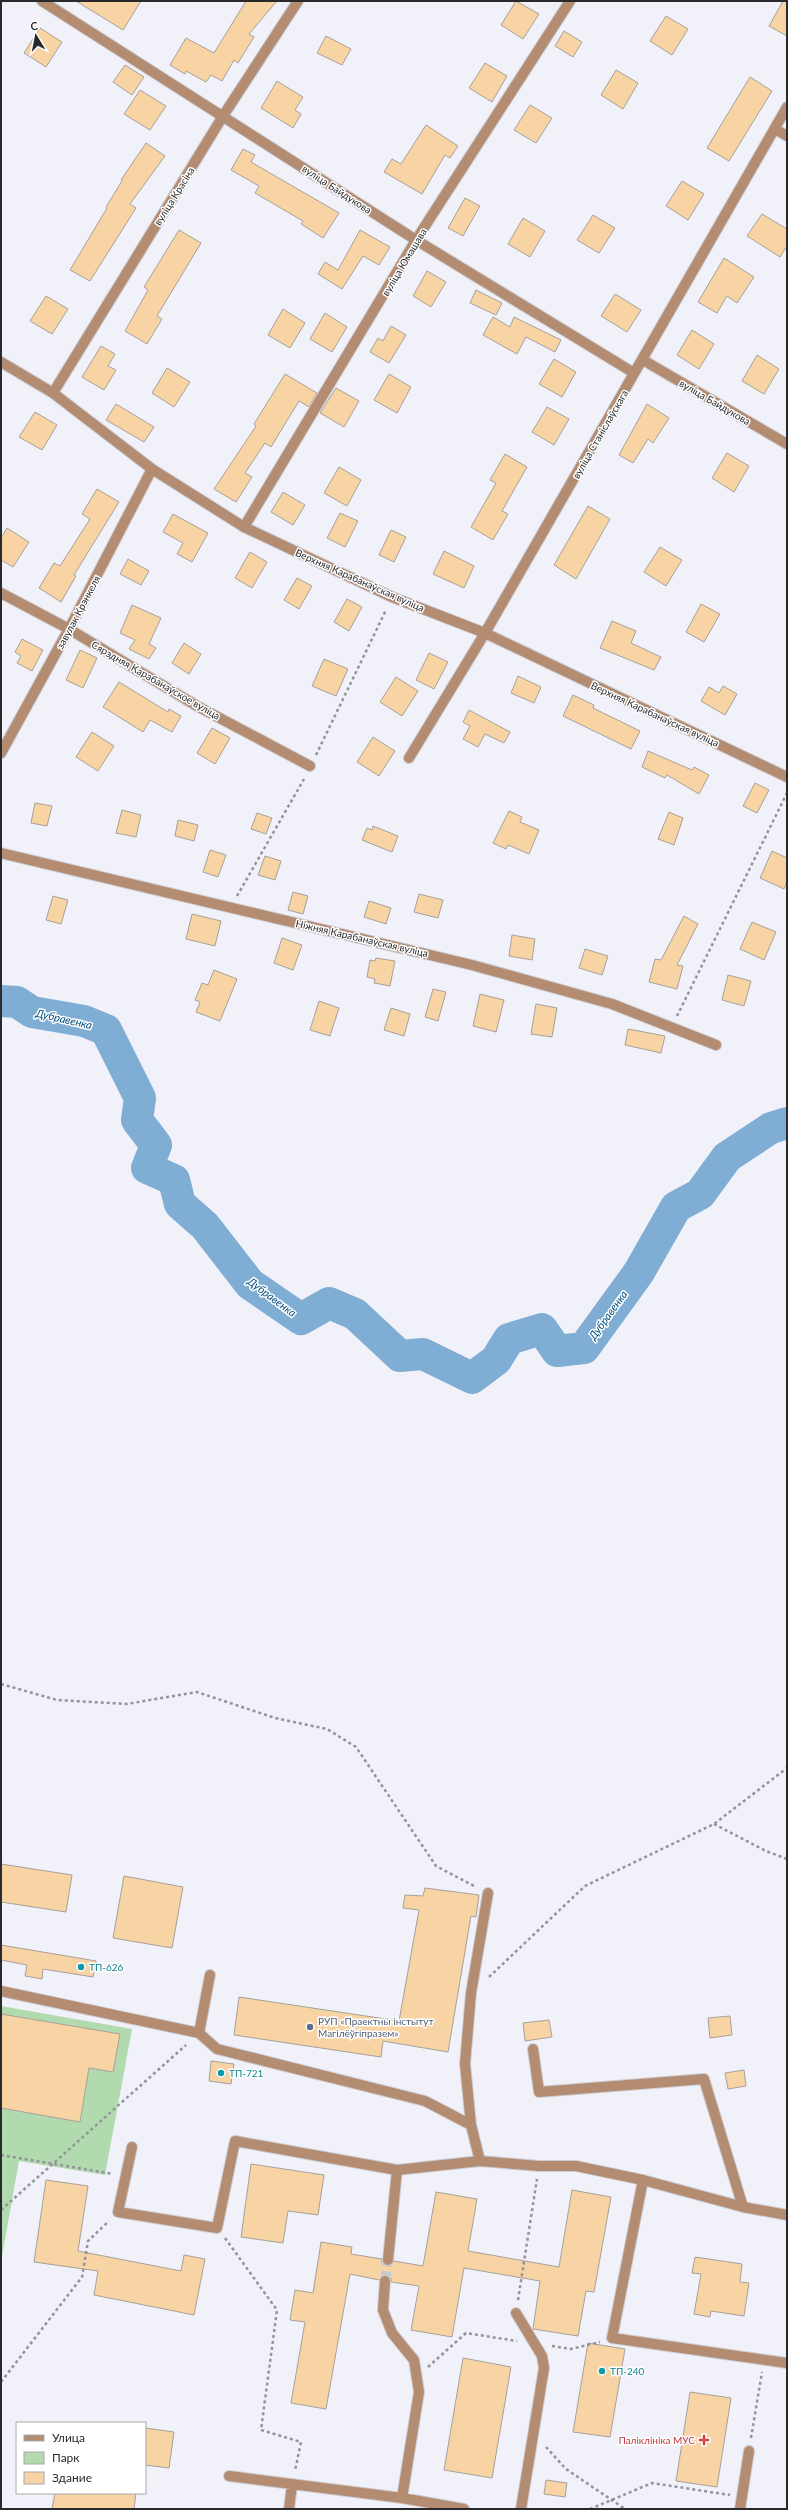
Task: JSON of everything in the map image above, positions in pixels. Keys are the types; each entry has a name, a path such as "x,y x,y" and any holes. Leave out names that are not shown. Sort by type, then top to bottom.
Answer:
{"street":[{"name":"вуліца Байдукова","path":"42,1 416,240 634,373"},
{"name":"вуліца Красіна","path":"53,393 223,116 298,1"},
{"name":"вуліца Юмашава","path":"244,527 416,240 570,1"},
{"name":"вуліца Станіслаўскага","path":"409,758 485,633 787,107"},
{"path":"775,129 787,136"},
{"name":"вуліца Байдукова","path":"643,360 787,444"},
{"name":"Верхняя Карабанаўская вуліца","path":"1,362 53,393 152,469 244,527 392,597 485,633 787,777"},
{"name":"завулак Крэнкеля","path":"1,752 69,629 152,469"},
{"name":"Сярэдняя Карабанаўское вуліца","path":"1,593 69,629 197,706 310,766"},
{"name":"Ніжняя Карабанаўская вуліца","path":"1,853 472,965 612,1004 716,1045"},
{"path":"480,2161 471,2125 465,2064 471,1993 488,1893"},
{"path":"199,2034 210,1975"},
{"path":"1,1991 199,2034 217,2049 425,2101 471,2125"},
{"path":"533,2049 539,2092 704,2079 743,2207"},
{"path":"132,2147 118,2212 218,2228 235,2141 397,2170 480,2161 539,2166 576,2166 643,2180 743,2207 787,2215"},
{"path":"388,2260 397,2170"},
{"path":"643,2180 612,2338 787,2363"},
{"path":"385,2281 383,2310 392,2332 414,2360 418,2377 419,2392 402,2498"},
{"path":"516,2313 542,2356 544,2368 522,2509"},
{"path":"740,2509 749,2451"},
{"path":"229,2476 402,2498 418,2506 464,2509"},
{"path":"289,2509 292,2485"}],"path":[{"path":"672,1027 787,793"},
{"path":"1,1684 57,1700 127,1704 196,1692 275,1718 327,1729 356,1747 436,1866 488,1893"},
{"path":"488,1977 585,1886 714,1824 787,1768"},
{"path":"714,1824 766,1851 787,1859"},
{"path":"1,2210 199,2034"},
{"path":"1,2154 125,2177"},
{"path":"516,2313 539,2166"},
{"path":"1,2382 82,2277 88,2240 118,2212"},
{"path":"218,2228 277,2310 261,2430 301,2442 292,2485"},
{"path":"418,2377 466,2333 571,2349 612,2338"},
{"path":"749,2451 764,2360"},
{"path":"533,2433 566,2469 625,2509"},
{"path":"590,2509 652,2483 742,2496"}],"green space":[{"path":"1,2006 132,2029 105,2175 19,2161 1,2262"}],"building":[{"path":"76,1 141,1 123,30"},
{"path":"246,1 277,1 249,34 254,37 238,63 234,60 222,81 211,75 206,82 186,71 185,74 170,65 186,38 214,53"},
{"path":"516,1 539,14 523,39 501,25"},
{"path":"783,1 787,1 787,36 769,26"},
{"path":"666,16 688,29 672,55 650,41"},
{"path":"40,28 62,42 46,67 24,53"},
{"path":"564,31 582,42 573,57 555,46"},
{"path":"326,36 351,49 342,65 317,53"},
{"path":"485,63 507,76 492,102 469,88"},
{"path":"125,65 144,77 132,95 113,82"},
{"path":"616,70 638,83 623,109 601,95"},
{"path":"750,77 772,91 729,161 707,148"},
{"path":"277,81 303,97 295,110 301,114 293,128 261,108"},
{"path":"140,90 166,106 150,130 124,114"},
{"path":"530,105 552,118 536,143 514,130"},
{"path":"426,125 458,146 450,158 445,155 422,194 384,172 392,159 401,164"},
{"path":"146,143 165,156 130,204 136,208 90,281 70,270 107,208 106,207 122,181 121,180"},
{"path":"243,149 255,155 251,162 339,213 323,238 301,224 303,221 255,193 259,186 231,170"},
{"path":"682,181 704,194 688,220 666,206"},
{"path":"465,198 480,206 463,236 448,228"},
{"path":"762,214 787,229 787,246 780,257 747,236"},
{"path":"593,215 615,228 599,253 577,240"},
{"path":"523,218 545,231 530,257 508,244"},
{"path":"179,230 201,243 157,316 162,319 147,344 125,331 148,290 144,287"},
{"path":"360,230 390,247 379,265 363,256 342,289 318,274 325,262 338,270"},
{"path":"724,258 754,277 737,303 727,296 717,313 698,302"},
{"path":"427,271 446,282 431,307 413,296"},
{"path":"476,290 502,303 496,315 470,303"},
{"path":"615,294 641,310 627,332 601,316"},
{"path":"46,296 68,309 52,334 30,321"},
{"path":"283,309 305,323 290,348 268,335"},
{"path":"325,313 347,327 332,352 310,339"},
{"path":"493,317 510,327 514,317 561,340 555,352 526,337 517,354 483,335"},
{"path":"391,326 406,335 389,363 370,352 378,338 383,341"},
{"path":"692,330 714,344 699,369 677,355"},
{"path":"101,346 115,354 108,366 116,370 104,390 82,377"},
{"path":"757,355 779,369 764,394 742,381"},
{"path":"554,359 576,372 562,397 539,384"},
{"path":"167,368 190,382 174,407 152,393"},
{"path":"285,374 317,393 309,407 299,401 271,447 265,443 245,473 252,477 236,502 214,489 256,426 254,424"},
{"path":"389,374 411,387 397,413 374,400"},
{"path":"336,388 359,401 344,427 320,413"},
{"path":"116,404 154,427 144,442 106,420"},
{"path":"647,404 669,418 653,443 648,439 633,463 619,455"},
{"path":"547,407 569,419 554,445 532,432"},
{"path":"35,412 57,425 42,450 19,437"},
{"path":"727,453 749,466 734,492 712,478"},
{"path":"505,454 527,467 502,511 508,514 493,540 471,527 496,483 490,480"},
{"path":"339,467 361,480 347,506 324,493"},
{"path":"97,489 119,502 74,575 76,576 61,602 39,588 54,563 60,566 90,519 82,514"},
{"path":"283,492 305,505 293,525 271,512"},
{"path":"588,506 610,519 576,579 554,565"},
{"path":"340,513 358,521 345,547 327,538"},
{"path":"173,514 208,533 192,562 177,554 183,543 163,532"},
{"path":"7,528 29,542 13,567 1,560 1,538"},
{"path":"391,530 406,537 394,562 379,555"},
{"path":"660,547 682,560 666,586 644,572"},
{"path":"444,551 474,566 464,588 433,574"},
{"path":"250,552 267,562 252,588 235,578"},
{"path":"128,559 149,571 141,585 120,574"},
{"path":"297,578 312,586 299,609 284,600"},
{"path":"347,599 362,607 349,631 334,622"},
{"path":"701,604 720,614 704,642 686,632"},
{"path":"132,605 161,618 149,644 156,648 149,659 129,649 135,640 120,633"},
{"path":"612,621 636,631 631,643 661,657 654,670 600,648"},
{"path":"22,639 43,650 32,671 17,663 21,656 15,652"},
{"path":"184,643 201,654 189,674 172,663"},
{"path":"80,650 97,658 83,688 66,680"},
{"path":"429,653 448,662 434,689 416,680"},
{"path":"324,659 348,669 336,696 312,686"},
{"path":"518,676 541,687 534,703 511,693"},
{"path":"396,677 418,691 402,716 380,702"},
{"path":"119,682 168,712 169,709 181,716 172,732 150,720 143,732 103,707"},
{"path":"723,686 737,694 725,715 701,701 709,687 719,693"},
{"path":"573,695 594,705 593,708 640,731 631,749 563,716"},
{"path":"469,710 510,732 504,743 485,734 478,747 463,739 470,726 463,722"},
{"path":"212,728 230,738 215,764 197,753"},
{"path":"92,732 114,746 98,771 76,757"},
{"path":"373,737 395,751 379,776 357,762"},
{"path":"648,751 692,770 694,767 709,775 699,794 667,775 665,778 642,767"},
{"path":"755,783 769,790 757,813 743,806"},
{"path":"35,803 52,806 47,826 31,823"},
{"path":"122,810 141,815 136,837 116,833"},
{"path":"509,811 522,817 520,822 539,830 529,854 508,845 506,849 493,843"},
{"path":"669,812 683,818 674,845 658,839"},
{"path":"257,813 272,818 266,834 251,829"},
{"path":"178,820 198,825 194,841 175,836"},
{"path":"373,826 398,836 392,852 362,840 367,828 372,830"},
{"path":"210,850 226,855 218,877 203,872"},
{"path":"772,851 787,858 787,881 784,889 760,878"},
{"path":"265,856 281,861 275,880 258,875"},
{"path":"293,892 308,896 303,914 288,910"},
{"path":"419,894 443,900 438,918 414,912"},
{"path":"53,896 68,900 61,924 46,920"},
{"path":"369,901 391,908 386,924 364,917"},
{"path":"192,914 221,921 215,946 186,939"},
{"path":"684,916 698,924 677,965 683,966 677,989 649,982 655,959 661,960"},
{"path":"752,922 776,932 764,960 740,949"},
{"path":"512,935 535,939 532,960 509,956"},
{"path":"282,938 302,945 293,970 274,963"},
{"path":"585,949 608,956 602,975 579,968"},
{"path":"376,958 395,961 390,986 374,983 375,979 367,977 370,960 375,961"},
{"path":"214,970 237,979 220,1021 196,1012 200,1002 195,1000 202,983 208,985"},
{"path":"728,975 751,981 744,1006 722,1000"},
{"path":"433,989 446,992 438,1021 425,1017"},
{"path":"480,994 504,1000 496,1032 473,1026"},
{"path":"319,1001 339,1008 330,1036 310,1030"},
{"path":"536,1004 557,1008 552,1037 531,1034"},
{"path":"391,1008 410,1014 404,1036 384,1030"},
{"path":"628,1029 665,1036 661,1053 625,1045"},
{"path":"1,1864 72,1875 66,1912 1,1902"},
{"path":"124,1876 183,1887 172,1948 113,1938"},
{"path":"425,1888 479,1895 476,1917 471,1916 448,2052 383,2041 381,2057 234,2035 239,1997 399,2021 419,1910 403,1908 405,1895 423,1896"},
{"path":"1,1945 96,1961 93,1977 43,1969 42,1979 25,1976 27,1965 1,1960"},
{"path":"1,2014 120,2034 113,2072 89,2068 80,2122 1,2108"},
{"path":"730,2016 732,2035 710,2038 708,2018"},
{"path":"549,2020 552,2037 525,2041 523,2023"},
{"name":"ТП-721","path":"211,2061 234,2064 231,2084 209,2081"},
{"path":"744,2070 746,2086 728,2089 725,2073"},
{"path":"251,2164 324,2175 318,2215 288,2211 283,2243 241,2237"},
{"path":"46,2180 88,2186 78,2251 181,2271 184,2255 205,2259 194,2315 94,2295 98,2271 34,2262"},
{"path":"572,2190 611,2197 594,2292 586,2291 578,2336 533,2329 540,2281 464,2268 452,2337 411,2330 419,2286 391,2282 391,2278 386,2275 379,2280 350,2274 326,2409 291,2403 305,2322 290,2320 295,2290 313,2293 321,2242 352,2247 351,2254 382,2259 382,2263 387,2266 391,2266 394,2261 423,2266 436,2192 477,2199 468,2251 559,2267"},
{"path":"695,2257 742,2264 740,2282 749,2283 744,2316 711,2311 710,2317 694,2314 701,2274 692,2273"},
{"path":"588,2343 625,2349 610,2437 573,2432"},
{"path":"463,2358 511,2367 492,2478 444,2470"},
{"name":"Паліклініка МУС","path":"690,2392 731,2398 717,2487 676,2481"},
{"path":"146,2428 174,2432 169,2468 146,2465"},
{"path":"546,2480 567,2483 565,2497 544,2494"},
{"path":"55,2494 136,2494 134,2509 52,2509"}],"waterway":[{"name":"Дубравенка","path":"1,1001 17,1002 32,1012 84,1021 106,1030 140,1098 137,1120 156,1145 147,1168 174,1180 180,1204 205,1226 250,1284 301,1319 329,1303 355,1314 400,1356 423,1354 472,1378 496,1360 509,1339 542,1329 557,1351 584,1348 639,1272 676,1207 700,1194 727,1157 771,1128 787,1123"}],"tunnel":[{"path":"385,2281 388,2260"}],"place":[{"name":"ТП-626","path":"81,1967"},
{"name":"РУП «Праектны інстытут Магілёўгіпразем»","path":"310,2027"},
{"name":"ТП-721","path":"221,2073"},
{"name":"ТП-240","path":"602,2371"},
{"name":"Паліклініка МУС","path":"704,2440"}]}
